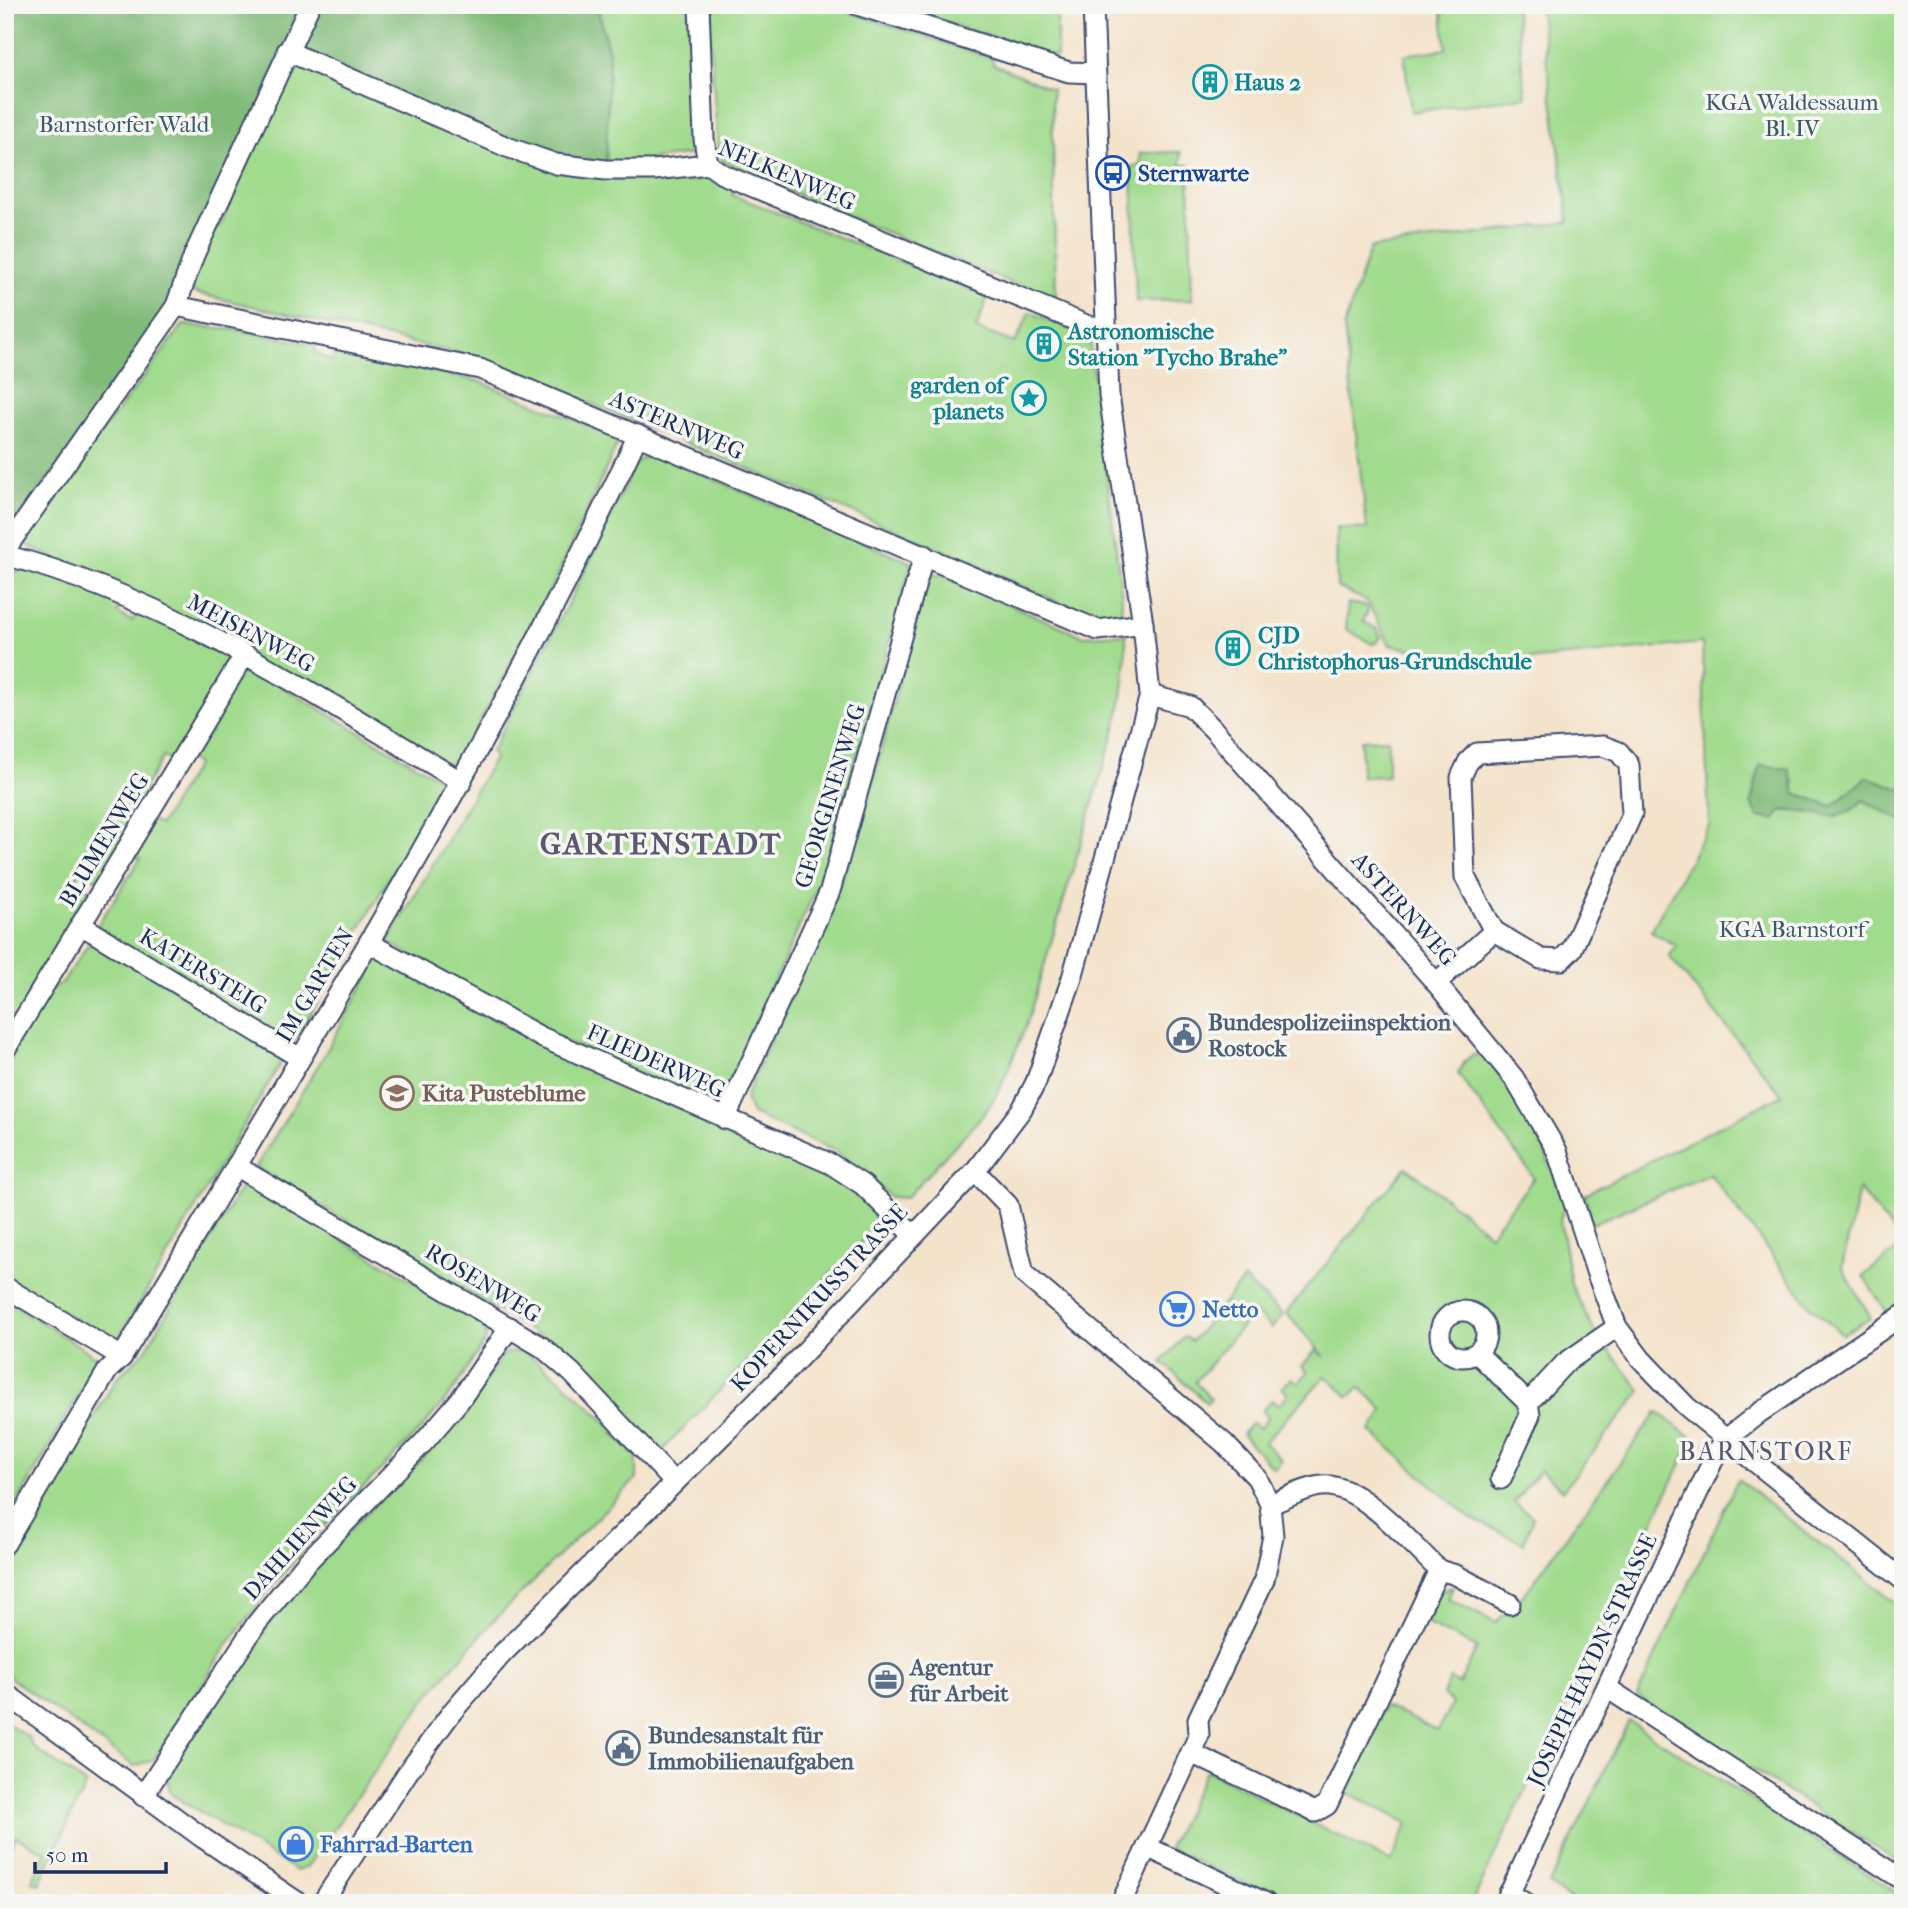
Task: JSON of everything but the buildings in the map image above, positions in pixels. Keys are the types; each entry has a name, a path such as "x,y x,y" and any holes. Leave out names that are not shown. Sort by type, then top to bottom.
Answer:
{"street":[{"path":"5,552 176,306 194,255 310,5"},
{"path":"699,5 704,139 708,164"},
{"path":"857,5 1069,72 1095,73"},
{"name":"KOPERNIKUSSTRASSE","path":"322,1903 452,1713 534,1620 782,1376 975,1171 1022,1109 1054,1033 1150,695 1143,624 1114,432 1105,327 1093,5"},
{"name":"NELKENWEG","path":"287,51 508,147 556,164 606,170 654,170 708,164 722,174 1091,327 1105,327"},
{"name":"ASTERNWEG","path":"176,306 480,369 1098,630 1143,624"},
{"name":"IM GARTEN","path":"5,1544 108,1370 122,1357 236,1167 461,782 516,683 638,435"},
{"name":"MEISENWEG","path":"5,552 126,597 245,654 461,782"},
{"name":"GEORGINENWEG","path":"725,1119 830,891 924,555"},
{"name":"BLUMENWEG","path":"5,1050 245,654"},
{"name":"ASTERNWEG","path":"1150,695 1190,706 1213,729 1436,983 1514,1078 1557,1151 1598,1277 1618,1327 1641,1359 1684,1404 1726,1440 1903,1580"},
{"path":"1603,746 1619,752 1629,765 1632,814 1572,949 1561,960 1541,959 1494,931 1465,877 1461,777 1468,762 1477,754 1490,753 1603,746"},
{"name":"KATERSTEIG","path":"81,925 300,1058"},
{"path":"1436,983 1494,931"},
{"name":"FLIEDERWEG","path":"369,943 541,1037 831,1164 863,1185 913,1235"},
{"name":"ROSENWEG","path":"236,1167 542,1347 572,1373 673,1481"},
{"path":"975,1171 1008,1205 1024,1274 1112,1344 1224,1443 1256,1478 1270,1504 1272,1557 1264,1580 1198,1719 1199,1735 1121,1903"},
{"path":"5,1287 122,1357"},
{"name":"JOSEPH-HAYDN-STRASSE","path":"1513,1900 1607,1688 1717,1452 1726,1440 1759,1412 1903,1315"},
{"name":"DAHLIENWEG","path":"143,1796 257,1623 306,1563 433,1431 460,1399 510,1327"},
{"path":"1528,1403 1566,1363 1618,1327"},
{"path":"1478,1354 1528,1403 1530,1415 1501,1479"},
{"path":"1270,1504 1322,1486 1342,1489 1359,1497 1377,1512 1439,1570 1456,1575 1510,1604"},
{"path":"1191,1753 1315,1812 1327,1805 1439,1570"},
{"path":"1607,1688 1903,1880"},
{"path":"5,1693 143,1796 299,1903"},
{"path":"1147,1847 1266,1903"}],"green space":[{"name":"Barnstorfer Wald","path":"5,5 597,5 609,53 606,170 556,164 287,52 176,306 5,537"},
{"path":"597,5 690,5 693,154 606,165 609,53"},
{"path":"708,5 827,5 993,58 993,64 1052,89 1056,301 839,213 724,162 718,153"},
{"path":"888,5 1057,5 1057,57"},
{"path":"1441,5 1515,5 1526,97 1411,112 1404,55 1446,49"},
{"path":"1539,5 1903,5 1903,790 1867,777 1832,806 1794,793 1794,780 1781,811 1834,816 1853,809 1863,800 1903,821 1903,1243 1859,1189 1842,1267 1871,1318 1842,1334 1811,1307 1710,1174 1591,1224 1585,1194 1782,1095 1669,956 1677,946 1651,931 1709,825 1702,643 1485,664 1390,645 1367,601 1337,587 1336,528 1367,529 1344,327 1370,248 1569,222"},
{"path":"290,58 584,175 663,181 698,180 701,176 715,178 735,187 732,195 988,296 976,329 1015,343 1030,312 1077,332 1090,342 1122,597 1121,615 1115,622 1101,622 939,548 483,359 195,293 190,285 214,225 220,226"},
{"path":"1181,152 1181,165 1189,165 1192,300 1136,301 1132,166 1140,166 1140,153"},
{"path":"183,325 239,330 317,345 314,351 331,361 337,350 478,381 620,438 553,585 455,768 24,543 47,504"},
{"path":"652,453 910,562 911,567 824,871 722,1098 705,1103 556,1038 388,942 495,757 491,752 592,557 635,463"},
{"path":"30,565 119,600 118,613 132,621 140,611 235,659 172,762 163,757 143,789 154,797 102,882 81,871 75,880 93,893 5,1039 5,576"},
{"path":"927,574 943,576 1083,636 1126,634 1126,659 1117,720 1027,1023 1000,1089 985,1113 906,1198 891,1197 838,1152 752,1114 745,1098 840,883 862,823"},
{"path":"1348,603 1366,606 1368,611 1363,621 1377,629 1381,637 1376,643 1372,644 1346,629"},
{"path":"245,665 445,782 290,1049 94,931 140,859 131,853 150,820 160,825 197,764 187,758"},
{"path":"1388,739 1388,776 1362,777 1361,740"},
{"path":"1760,765 1789,769 1795,793 1832,806 1867,777 1903,790 1903,821 1863,800 1843,814 1833,816 1794,810 1781,811 1775,820 1758,817 1751,803"},
{"path":"93,937 284,1057 116,1343 5,1279 5,1060 48,988 62,984"},
{"path":"378,958 604,1077 805,1160 836,1178 875,1210 874,1229 659,1454 645,1434 557,1346 256,1167 321,1061"},
{"path":"1472,1055 1488,1056 1541,1142 1565,1203 1560,1220 1571,1284 1594,1331 1641,1391 1563,1490 1540,1470 1514,1502 1533,1517 1524,1543 1471,1519 1370,1431 1384,1410 1359,1387 1349,1397 1325,1376 1264,1443 1282,1460 1274,1469 1242,1434 1252,1423 1259,1429 1268,1417 1262,1411 1272,1400 1279,1405 1288,1394 1282,1388 1292,1378 1298,1383 1308,1372 1302,1366 1316,1350 1325,1357 1286,1313 1406,1167 1490,1234 1534,1178 1458,1074"},
{"path":"244,1182 484,1323 486,1339 453,1391 421,1429 314,1537 270,1589 227,1645 154,1760 134,1766 5,1674 5,1566 117,1378 145,1351"},
{"path":"1903,1245 1903,1305 1889,1315 1863,1276"},
{"path":"1244,1279 1283,1315 1272,1328 1254,1312 1195,1382 1211,1399 1207,1403 1162,1362 1184,1337 1192,1341"},
{"path":"5,1299 96,1357 96,1365 5,1524"},
{"path":"522,1350 553,1373 614,1429 612,1432 637,1456 637,1478 491,1623 431,1692 307,1867 297,1871 171,1794 166,1775 282,1605 354,1525 438,1443 462,1415 503,1354"},
{"path":"1657,1412 1693,1438 1472,1903 1288,1903 1168,1849 1206,1770 1391,1862 1408,1823 1344,1791 1384,1706 1438,1731 1452,1703 1443,1695 1450,1679 1459,1684 1477,1648 1423,1622 1434,1600 1442,1591 1453,1587 1448,1599 1496,1623 1526,1592"},
{"path":"1738,1479 1903,1609 1903,1865 1637,1696"},
{"path":"1629,1721 1903,1897 1903,1903 1576,1903 1549,1885"},
{"path":"5,1722 28,1737 33,1747 86,1784 39,1884 32,1881 46,1852 16,1837 5,1858"}],"place":[{"name":"Haus 2","path":"1210,82"},
{"name":"Sternwarte","path":"1113,173"},
{"name":"Astronomische Station \"Tycho Brahe\"","path":"1044,344"},
{"name":"garden of planets","path":"1029,398"},
{"name":"CJD Christophorus-Grundschule","path":"1233,648"},
{"name":"Bundespolizeiinspektion Rostock","path":"1184,1035"},
{"name":"Kita Pusteblume","path":"397,1093"},
{"name":"Netto","path":"1177,1309"},
{"name":"Agentur für Arbeit","path":"886,1680"},
{"name":"Bundesanstalt für Immobilienaufgaben","path":"623,1748"},
{"name":"Fahrrad-Barten","path":"296,1844"}],"district":[{"name":"GARTENSTADT","path":"661,844"},
{"name":"BARNSTORF","path":"1766,1451"}],"park label":[{"name":"KGA Waldessaum Bl. IV","path":"1792,115"},
{"name":"KGA Barnstorf","path":"1792,929"}]}
